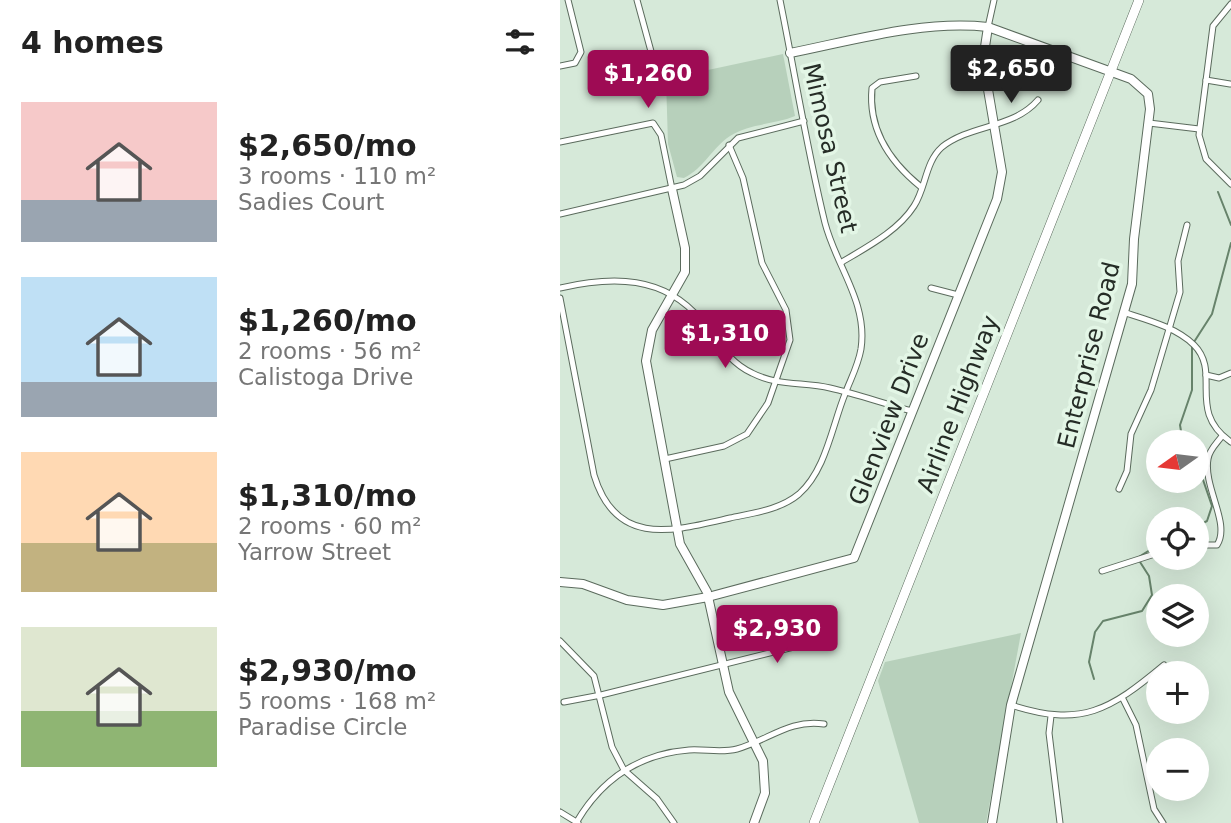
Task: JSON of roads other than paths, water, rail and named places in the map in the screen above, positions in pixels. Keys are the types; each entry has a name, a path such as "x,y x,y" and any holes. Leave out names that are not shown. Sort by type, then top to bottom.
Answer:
{"main road":[{"name":"Airline Highway","path":"814,823 1139,0"}],"street":[{"path":"560,66 579,58 581,52 568,0"},
{"path":"637,0 652,55 659,66"},
{"name":"Mimosa Street","path":"560,298 594,475 602,497 614,512 632,524 656,531 677,530 776,507 799,494 817,468 857,366 862,328 842,262 825,224 780,0"},
{"name":"Glenview Drive","path":"560,582 583,584 627,600 648,604 674,604 853,558 860,549 912,411 998,199 1002,172 983,60 994,0"},
{"path":"1231,4 1213,26 1199,129 1203,155 1231,184"},
{"name":"Enterprise Road","path":"790,53 924,26 989,27 1131,79 1148,94 1149,123 1134,239 1135,269 1126,313 1011,705 992,823"},
{"path":"916,76 880,82 872,88 871,98 881,142 888,156 921,187"},
{"path":"1206,80 1230,83"},
{"path":"842,262 899,224 916,205 921,187 941,148 977,128 996,125 1016,117 1038,100"},
{"path":"560,214 671,189 697,178 729,145 749,133 804,121"},
{"path":"560,142 653,123 661,135 686,262 674,296 652,330 646,352 683,551 708,597 722,665 734,705 763,761 766,784 754,823"},
{"path":"1149,123 1199,129"},
{"path":"665,459 724,446 744,437 761,418 790,340 786,310 762,263 743,177 729,145"},
{"path":"1119,489 1127,471 1133,426 1151,390 1180,292 1178,261 1187,225"},
{"path":"560,288 617,279 642,282 674,296 695,313 736,364 776,383 845,393 912,411"},
{"path":"931,288 958,295"},
{"path":"1126,313 1169,330 1195,346 1206,374 1206,409 1223,436 1231,443"},
{"path":"1206,374 1219,377 1231,373"},
{"path":"1223,436 1210,453 1207,464 1226,510"},
{"path":"1209,545 1217,545 1228,534 1229,527"},
{"path":"1102,570 1146,557"},
{"path":"564,702 826,639"},
{"path":"560,640 592,672 601,695 612,747 624,770 657,799 674,823"},
{"path":"1011,705 1051,716 1092,712 1123,699 1146,680"},
{"path":"1123,699 1136,725 1154,809 1163,823"},
{"path":"1051,716 1049,733 1060,823"},
{"path":"560,812 577,823 597,791 640,761 690,750 732,750 796,724 824,724"}],"waterway":[{"path":"1218,192 1231,225"},
{"path":"1194,342 1212,314 1231,243"},
{"path":"1181,430 1180,425 1192,390 1192,347"},
{"path":"1208,494 1212,506 1209,515"},
{"path":"1137,558 1146,552"},
{"path":"1094,679 1089,662 1095,632 1103,621 1142,611 1152,595 1149,576 1140,562"}]}
